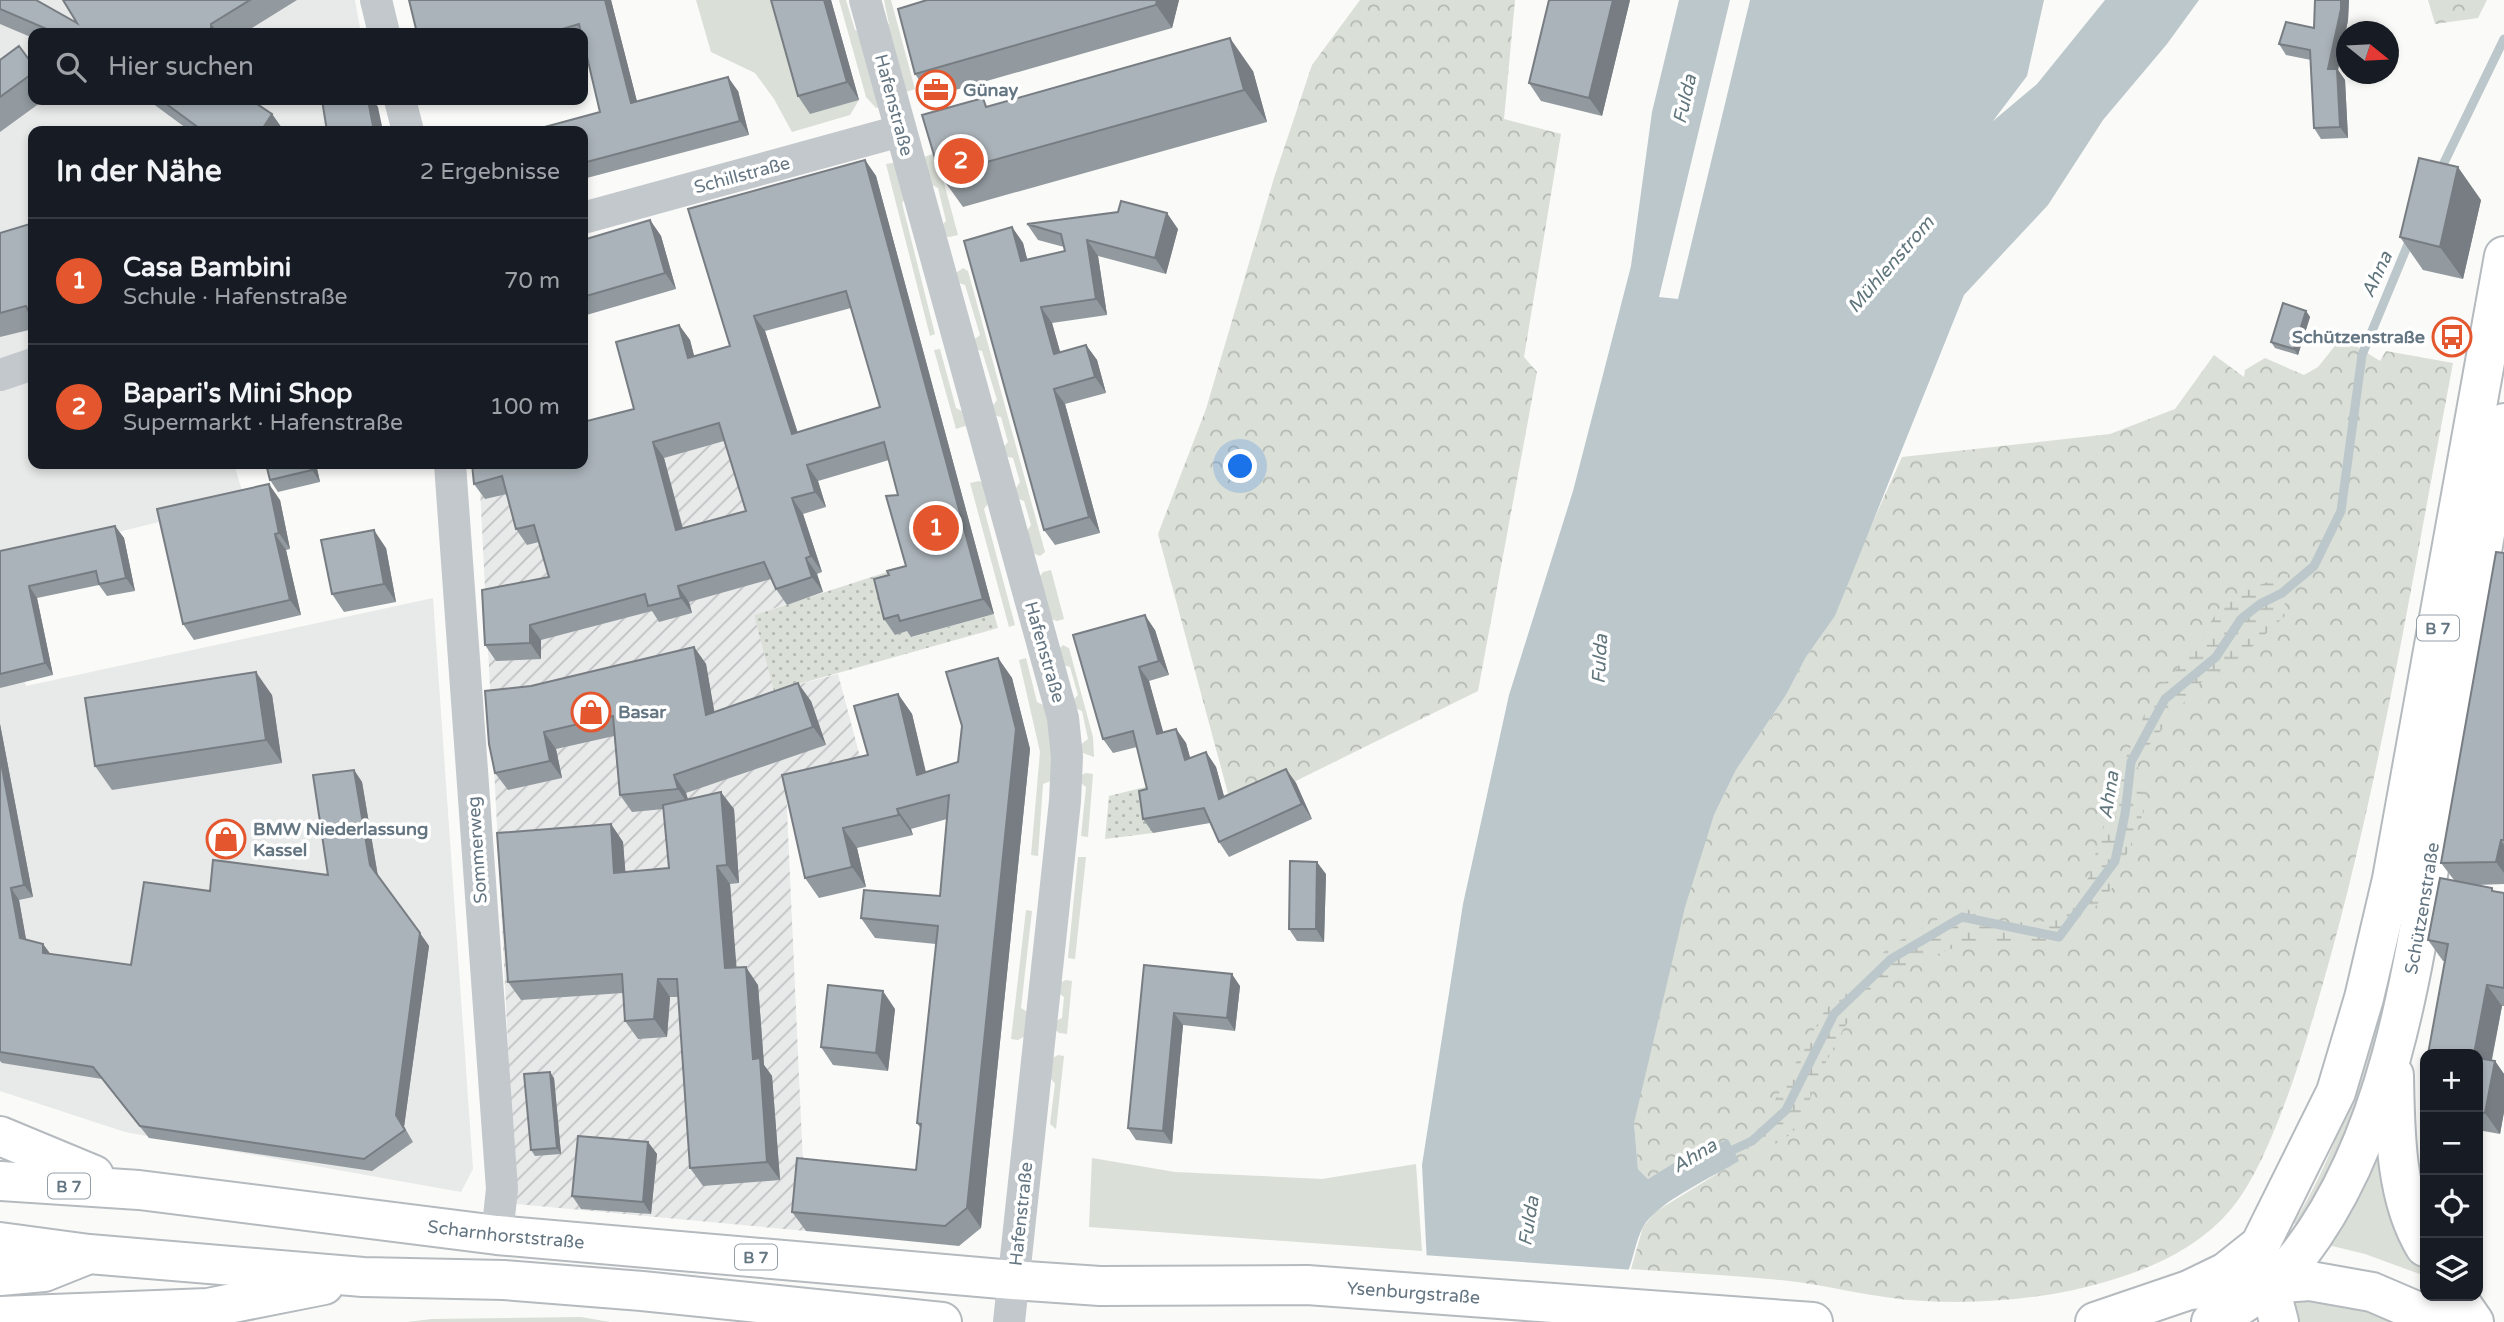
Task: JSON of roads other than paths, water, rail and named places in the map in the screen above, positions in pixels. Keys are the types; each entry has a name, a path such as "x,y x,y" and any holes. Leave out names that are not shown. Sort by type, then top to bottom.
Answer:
{"main road":[{"name":"Schützenstraße","path":"2269,1283 2300,1254 2347,1175 2375,1107 2394,1048 2408,988 2496,407 2504,256"},
{"name":"Schützenstraße","path":"2189,1290 2226,1272 2260,1245 2336,1093 2364,998 2392,880 2496,407"},
{"path":"2394,1048 2397,1128 2404,1189 2411,1217 2421,1238"},
{"path":"0,1136 61,1164 139,1190"},
{"name":"Scharnhorststraße","path":"0,1181 139,1190 498,1235 1013,1280"},
{"path":"0,1242 89,1254 363,1277 518,1281 942,1322"},
{"path":"2260,1245 2279,1322"},
{"path":"0,1276 44,1272 89,1254"},
{"path":"0,1316 208,1308 363,1277"},
{"name":"Ysenburgstraße","path":"1013,1280 1100,1286 1307,1285 1797,1321"},
{"path":"2189,1290 2310,1281 2358,1288 2442,1322"},
{"name":"B 7","path":"2211,1322 2269,1283"},
{"name":"B 7","path":"2095,1322 2189,1290"},
{"path":"2459,1301 2474,1322"}],"street":[{"path":"376,0 383,28"},
{"name":"Hafenstraße","path":"865,0 1065,731 1065,801 1009,1322"},
{"path":"401,105 407,126"},
{"name":"Schillstraße","path":"588,217 900,131"},
{"path":"0,375 28,366"},
{"name":"Sommerweg","path":"450,469 502,1189 498,1235"}],"water":[{"path":"1679,0 1730,0 1659,297 1678,299 1750,0 2044,0 2027,76 1993,121 2037,84 2105,0 2199,0 2167,44 2103,120 2048,205 1964,295 1835,616 1806,657 1786,695 1736,770 1714,815 1685,907 1634,1123 1638,1169 1648,1179 1682,1158 1728,1139 1739,1161 1673,1199 1650,1218 1640,1234 1622,1284 1430,1322 1422,1165 1463,904 1509,695 1573,491 1631,266 1652,112"}],"waterway":[{"name":"Ahna","path":"2439,173 2504,39"},
{"name":"Ahna","path":"1722,1155 1752,1141 1786,1110 1834,1014 1891,959 1962,917 2059,937 2115,861 2125,814 2131,762 2165,699 2216,657 2241,619 2260,604 2282,593 2314,566 2341,511 2362,355 2411,237"}],"place":[{"name":"Günay","path":"936,90"},
{"name":"Bapari's Mini Shop","path":"961,161"},
{"name":"Schützenstraße","path":"2452,337"},
{"name":"Casa Bambini","path":"936,528"},
{"name":"Basar","path":"591,712"},
{"name":"BMW Niederlassung Kassel","path":"226,839"}],"water label":[{"name":"Fulda","path":"1684,99"},
{"name":"Mühlenstrom","path":"1890,264"},
{"name":"Fulda","path":"1599,659"},
{"name":"Fulda","path":"1528,1221"}]}
